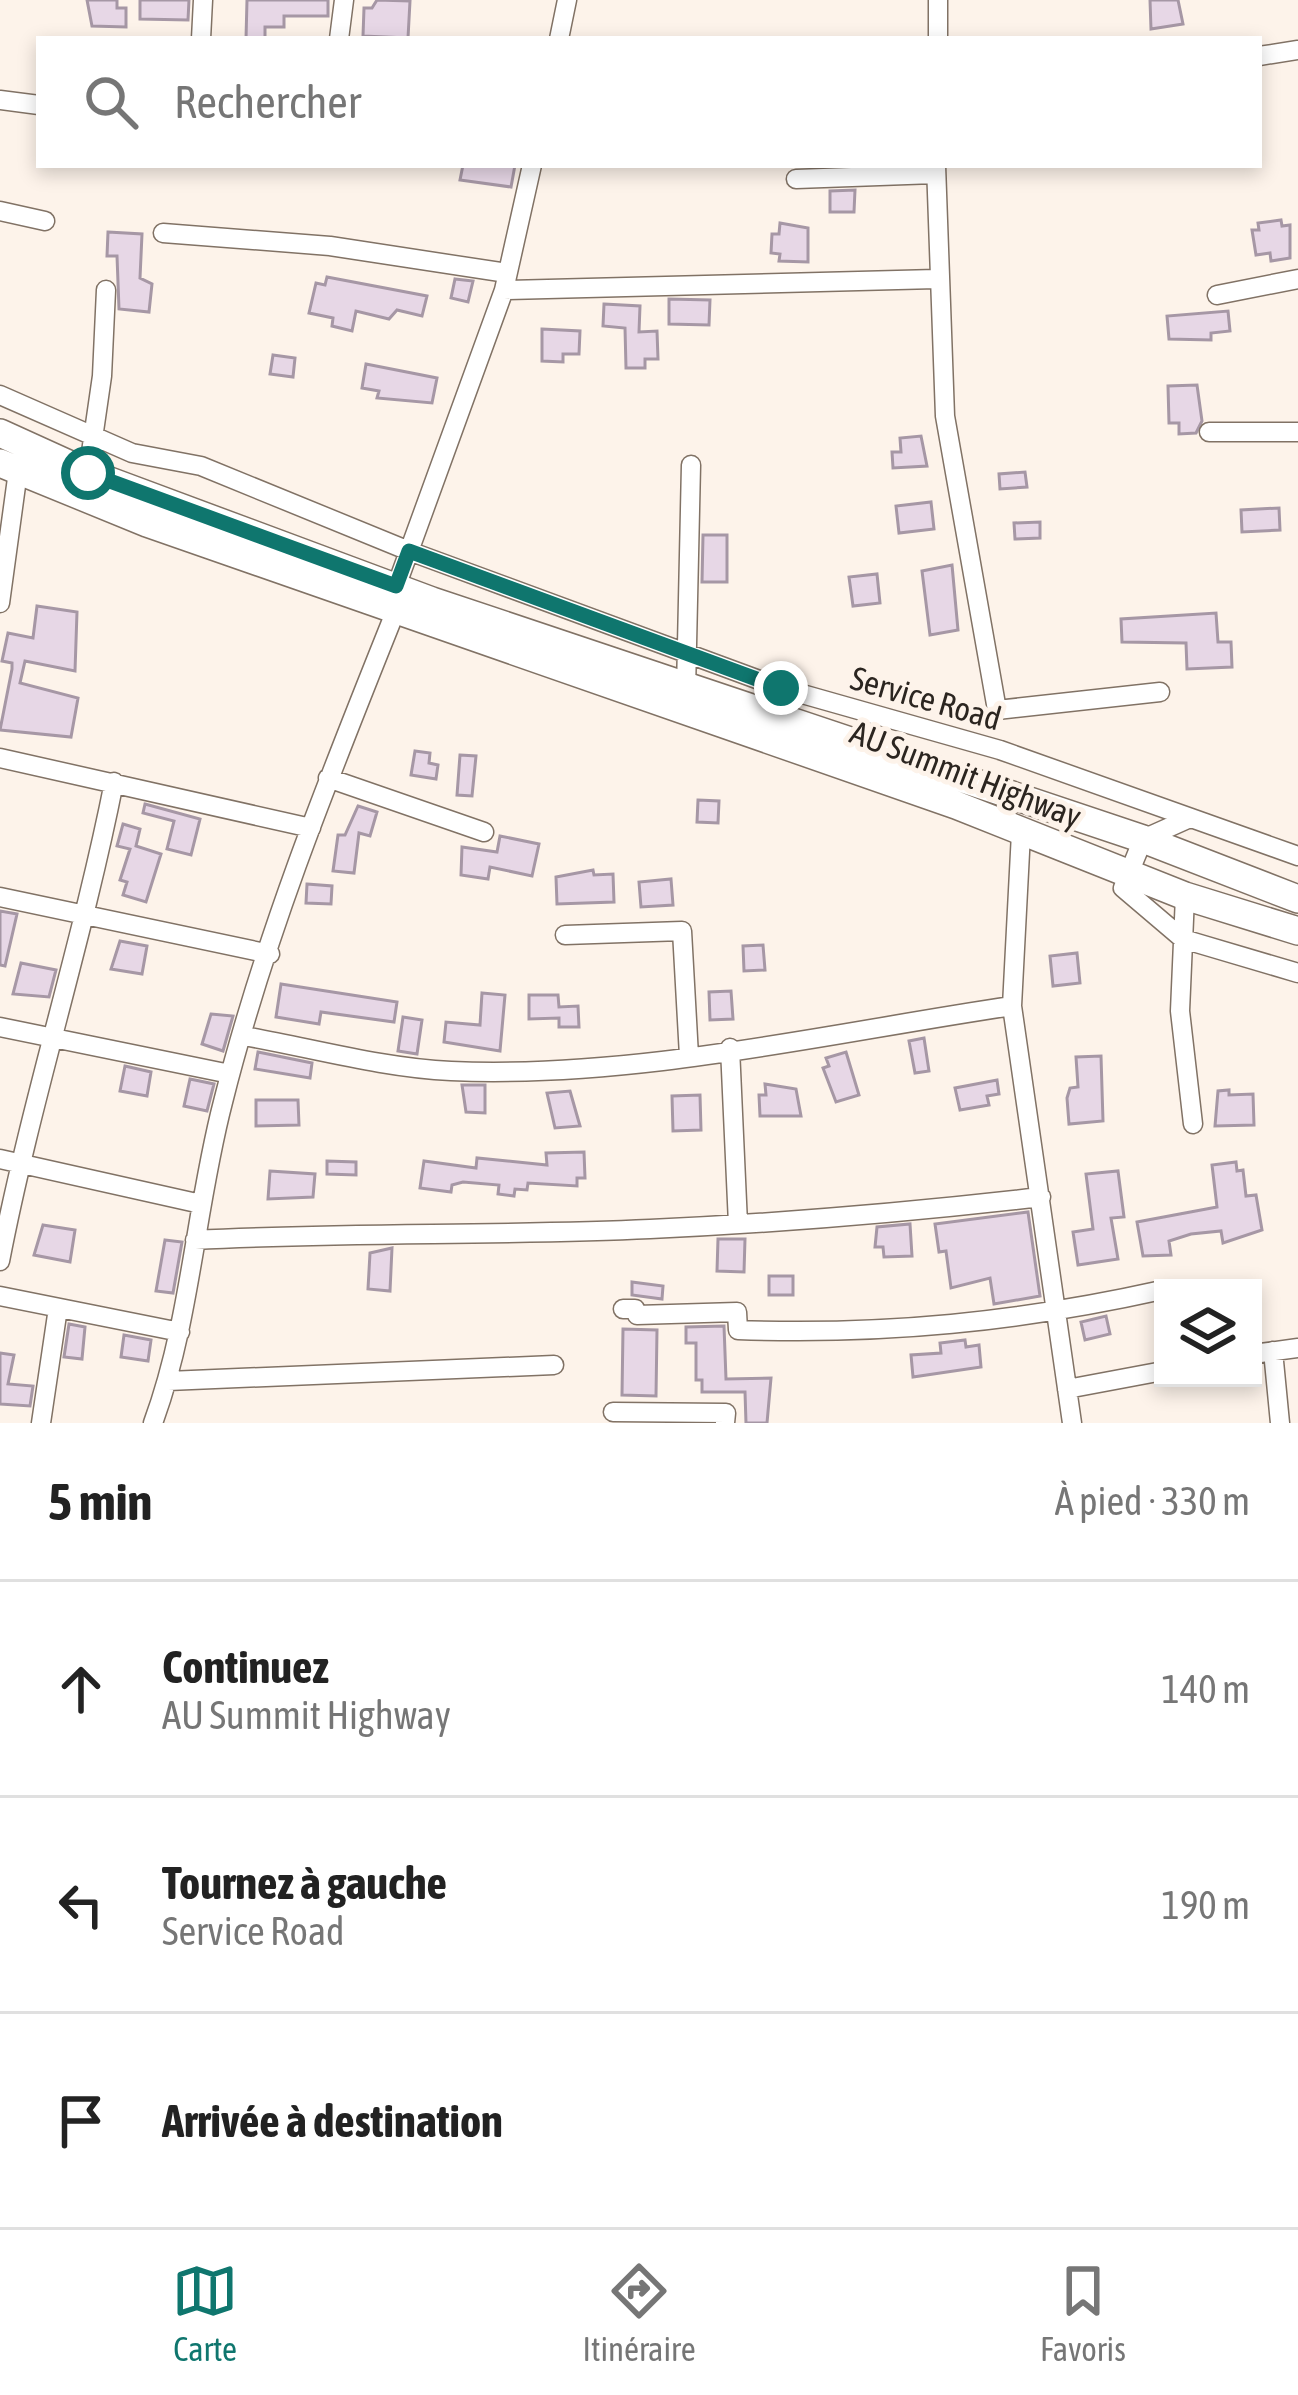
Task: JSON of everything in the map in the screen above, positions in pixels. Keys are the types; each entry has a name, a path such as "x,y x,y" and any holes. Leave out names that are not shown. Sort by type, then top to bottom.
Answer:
{"main road":[{"name":"AU Summit Highway","path":"0,433 396,598 956,805 1185,896 1298,931"},
{"name":"AU Summit Highway","path":"9,467 147,523 1143,838 1298,899"}],"street":[{"path":"202,36 203,0"},
{"path":"339,36 344,0"},
{"path":"560,36 567,0"},
{"path":"938,0 938,36"},
{"path":"1262,56 1298,50"},
{"path":"0,100 36,105"},
{"path":"153,1423 180,1332 200,1204 230,1074 328,778 505,282 531,168"},
{"path":"796,179 936,170 945,416 997,710 1160,692"},
{"path":"0,212 45,221"},
{"path":"163,232 330,246 505,282 937,279"},
{"path":"1217,295 1298,279"},
{"path":"88,473 96,438 106,290"},
{"name":"Service Road","path":"0,395 132,453 201,466 409,551 781,688 1000,750 1298,856"},
{"path":"1209,432 1298,432"},
{"path":"686,690 691,465"},
{"path":"0,603 9,467"},
{"path":"0,758 311,828"},
{"path":"328,778 484,832"},
{"path":"0,1261 9,1161 55,1038 88,916 114,782"},
{"path":"1190,818 1143,838 1123,888 1184,939 1298,974"},
{"path":"1021,832 1012,1006 1067,1389 1066,1422"},
{"path":"1185,896 1180,1011 1193,1124"},
{"path":"0,897 270,954"},
{"path":"565,935 682,932 689,1056"},
{"path":"244,1036 447,1071 549,1071 689,1056 1012,1006"},
{"path":"0,1027 230,1074"},
{"path":"730,1048 738,1224"},
{"path":"9,1161 200,1204"},
{"path":"195,1240 738,1224 1041,1197"},
{"path":"623,1309 635,1309 638,1315 737,1312 738,1330 842,1335 1056,1310 1154,1292"},
{"path":"0,1296 180,1332"},
{"path":"41,1423 58,1308"},
{"path":"1280,1423 1263,1353 1298,1348"},
{"path":"168,1381 554,1365"},
{"path":"1067,1389 1154,1373"},
{"path":"614,1412 726,1413 725,1423"}],"building":[{"path":"87,0 117,0 117,8 126,8 126,27 92,26"},
{"path":"140,0 189,0 188,20 140,19"},
{"path":"247,0 328,0 328,16 284,16 284,27 265,27 265,36 246,36"},
{"path":"377,0 410,1 408,36 363,36 364,8 372,8"},
{"path":"1150,0 1178,0 1183,24 1151,29"},
{"path":"462,168 514,168 511,187 460,180"},
{"path":"855,190 854,212 830,212 830,191"},
{"path":"1281,220 1282,226 1290,225 1290,258 1271,261 1270,253 1256,255 1252,230 1259,230 1258,223"},
{"path":"780,223 808,228 808,262 779,261 780,254 771,253 772,234 779,234"},
{"path":"108,232 142,234 140,278 152,284 149,312 119,309 117,256 107,256"},
{"path":"327,277 427,296 422,316 397,310 389,319 356,311 352,331 332,326 333,318 309,313 316,283 325,285"},
{"path":"455,279 473,281 468,302 451,298"},
{"path":"669,299 710,300 709,325 669,324"},
{"path":"604,304 640,306 639,332 657,331 658,359 645,359 645,368 626,368 625,328 603,326"},
{"path":"1228,311 1230,331 1211,333 1211,340 1169,339 1167,316"},
{"path":"542,329 580,331 579,354 563,354 563,362 542,361"},
{"path":"273,355 295,358 293,377 270,374"},
{"path":"366,364 437,378 432,403 377,398 379,391 362,388"},
{"path":"1197,385 1202,421 1196,433 1179,434 1179,423 1169,423 1168,386"},
{"path":"921,436 927,466 893,468 892,452 901,452 900,438"},
{"path":"1025,472 1027,487 1000,489 999,474"},
{"path":"931,502 934,529 899,533 896,506"},
{"path":"1279,508 1280,530 1242,532 1241,510"},
{"path":"1040,522 1040,538 1015,539 1014,523"},
{"path":"703,535 727,535 727,582 702,582"},
{"path":"952,565 958,630 930,635 922,571"},
{"path":"877,574 880,603 853,606 849,577"},
{"path":"37,606 77,612 75,671 25,661 20,683 78,698 71,737 0,730 12,669 12,663 2,661 8,633 33,638"},
{"path":"1216,613 1218,642 1231,642 1232,667 1187,669 1186,643 1122,642 1121,619"},
{"path":"415,751 430,753 429,763 438,765 436,779 411,775"},
{"path":"460,755 476,756 472,796 457,795"},
{"path":"698,800 719,801 718,823 697,822"},
{"path":"145,804 200,819 191,855 167,849 174,821 143,813"},
{"path":"358,806 377,812 370,836 359,833 354,873 333,871 338,835 345,835"},
{"path":"123,824 140,829 136,846 161,854 146,902 123,895 127,882 120,880 130,849 117,846"},
{"path":"500,836 539,844 532,876 490,867 488,879 461,875 462,847 497,852"},
{"path":"593,870 594,875 613,874 614,902 557,904 556,877"},
{"path":"671,879 673,905 641,907 639,882"},
{"path":"307,884 332,886 331,904 306,903"},
{"path":"0,911 17,914 5,966 0,965"},
{"path":"120,941 147,946 142,974 111,969"},
{"path":"763,945 765,970 744,971 743,946"},
{"path":"1077,953 1080,983 1053,986 1050,956"},
{"path":"21,963 56,970 49,997 13,994"},
{"path":"281,984 397,1002 394,1022 321,1012 319,1024 276,1017"},
{"path":"731,991 733,1019 710,1020 709,992"},
{"path":"482,993 505,995 500,1051 444,1042 446,1022 480,1025"},
{"path":"529,995 558,995 559,1007 578,1006 579,1027 559,1027 559,1018 529,1019"},
{"path":"211,1014 233,1016 223,1051 202,1044"},
{"path":"403,1017 422,1020 417,1054 398,1051"},
{"path":"924,1038 929,1071 915,1073 909,1041"},
{"path":"258,1052 312,1063 310,1078 255,1069"},
{"path":"846,1052 859,1095 836,1102 823,1068 829,1066 826,1058"},
{"path":"1101,1056 1103,1121 1069,1124 1067,1098 1070,1088 1078,1087 1076,1057"},
{"path":"125,1066 151,1072 147,1096 120,1091"},
{"path":"190,1079 214,1084 207,1111 184,1106"},
{"path":"997,1080 999,1094 987,1096 989,1105 960,1110 955,1088"},
{"path":"765,1084 796,1089 801,1116 760,1116 759,1095 766,1095"},
{"path":"462,1085 485,1085 485,1113 466,1112"},
{"path":"1229,1090 1229,1095 1253,1094 1254,1125 1215,1126 1218,1091"},
{"path":"570,1091 580,1126 555,1128 547,1093"},
{"path":"700,1095 701,1130 673,1131 672,1096"},
{"path":"256,1100 298,1100 299,1125 256,1126"},
{"path":"584,1152 585,1178 577,1178 577,1186 528,1183 527,1190 515,1189 514,1196 498,1194 499,1185 463,1182 452,1185 451,1192 420,1188 424,1161 476,1168 477,1158 547,1165 546,1153"},
{"path":"327,1161 356,1162 356,1175 327,1174"},
{"path":"1236,1162 1237,1171 1243,1170 1246,1196 1256,1195 1262,1230 1223,1243 1221,1231 1191,1234 1169,1241 1171,1255 1143,1256 1137,1222 1217,1207 1212,1165"},
{"path":"270,1171 315,1174 313,1197 268,1199"},
{"path":"1118,1171 1124,1217 1111,1218 1118,1259 1078,1265 1073,1232 1093,1229 1086,1174"},
{"path":"1028,1212 1040,1296 994,1304 990,1278 951,1288 946,1251 939,1252 935,1224"},
{"path":"910,1224 912,1256 884,1257 883,1247 875,1247 877,1227"},
{"path":"43,1225 75,1230 70,1262 34,1255"},
{"path":"718,1239 745,1239 744,1272 717,1271"},
{"path":"165,1240 182,1242 173,1293 156,1291"},
{"path":"392,1248 390,1291 368,1289 370,1253"},
{"path":"769,1276 793,1276 793,1295 769,1295"},
{"path":"632,1282 663,1286 662,1299 632,1295"},
{"path":"1106,1316 1110,1334 1085,1340 1081,1322"},
{"path":"69,1324 85,1327 82,1359 64,1357"},
{"path":"724,1326 726,1379 771,1378 767,1423 746,1423 745,1392 702,1392 702,1380 696,1380 696,1343 686,1343 686,1327"},
{"path":"623,1329 657,1330 656,1396 622,1395"},
{"path":"124,1335 151,1340 148,1361 121,1357"},
{"path":"965,1340 966,1347 979,1345 981,1367 913,1377 911,1355 941,1353 940,1343"},
{"path":"0,1353 14,1355 8,1384 33,1386 30,1406 0,1404"}],"route":[{"path":"88,473 396,586 409,551 781,688"}]}
